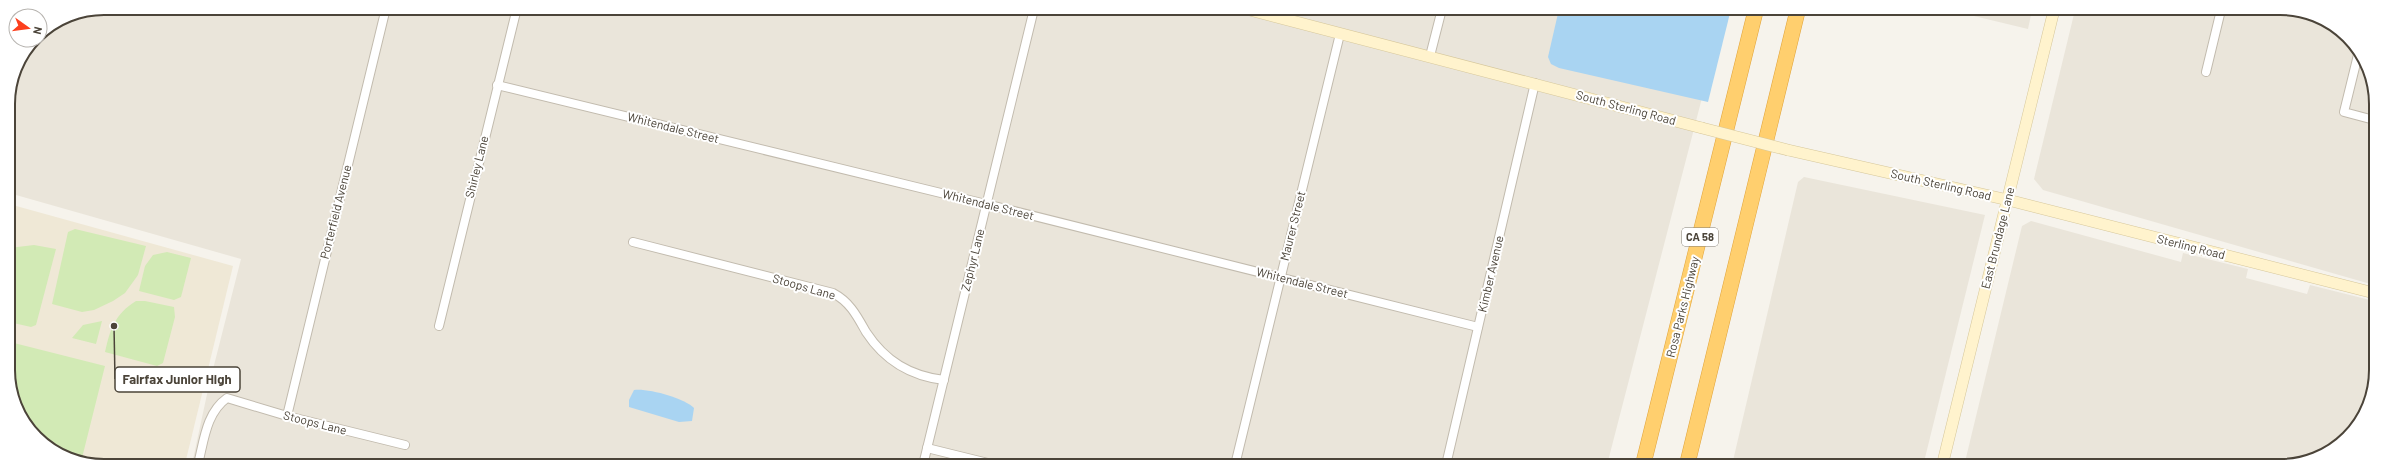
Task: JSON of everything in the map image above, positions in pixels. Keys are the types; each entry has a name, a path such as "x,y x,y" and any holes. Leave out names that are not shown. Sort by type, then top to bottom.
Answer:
{"highway":[{"name":"Rosa Parks Highway","path":"1644,459 1755,15"},
{"path":"1688,459 1797,15"}],"street":[{"name":"Porterfield Avenue","path":"287,416 384,15"},
{"name":"Shirley Lane","path":"438,326 515,15"},
{"name":"Zephyr Lane","path":"924,459 1033,15"},
{"name":"South Sterling Road","path":"1269,15 1535,83 1788,150 2008,200"},
{"path":"1430,56 1440,15"},
{"name":"East Brundage Lane","path":"1944,459 2053,15"},
{"path":"2206,72 2220,15"},
{"name":"Maurer Street","path":"1237,459 1340,34"},
{"path":"2357,59 2344,112 2369,119"},
{"name":"Kimber Avenue","path":"1447,459 1535,83"},
{"name":"Whitendale Street","path":"497,85 986,204 1478,327"},
{"name":"Sterling Road","path":"2008,200 2369,292"},
{"name":"Stoops Lane","path":"633,242 833,293 848,303 874,343 894,362 918,375 944,380"},
{"name":"Stoops Lane","path":"199,459 209,419 213,411 226,398 287,416 405,445"},
{"path":"927,448 972,459"}],"shaded area":[{"path":"104,15 1723,15 1609,459 193,459 209,385 241,259 15,195 15,104 18,81 27,59 35,48 48,48 48,35 70,22 81,18"},
{"path":"1970,15 2031,15 2028,29"},
{"path":"2074,15 2280,15 2303,18 2330,30 2347,45 2357,59 2367,86 2369,98 2369,284 2043,190 2034,179"},
{"path":"1804,177 1985,215 1925,459 1733,459 1798,182"},
{"path":"15,206 233,266 186,459 104,459 81,456 54,444 33,424 20,399 15,370"},
{"path":"2031,221 2181,262 2183,253 2248,269 2246,278 2307,294 2310,285 2369,300 2368,382 2364,399 2354,420 2339,437 2325,447 2309,454 2286,459 1966,459 2022,226"}],"green space":[{"path":"75,229 146,246 138,275 125,293 113,301 94,310 82,312 52,304 68,232"},
{"path":"34,245 56,249 36,325 31,327 15,323 15,247"},
{"path":"167,252 191,258 181,297 174,300 139,291 145,266 153,255"},
{"path":"136,301 145,301 174,307 175,317 163,363 157,366 105,352 114,323 123,311"},
{"path":"102,321 96,344 72,338 83,325"},
{"path":"15,343 105,366 82,456 54,444 33,424 20,399 16,382"}],"water":[{"path":"1558,15 1730,15 1708,102 1559,68 1551,64 1548,57"},
{"path":"634,390 666,394 689,404 694,408 692,421 679,422 629,407 629,400"}],"place":[{"name":"Fairfax Junior High","path":"114,326"}]}
